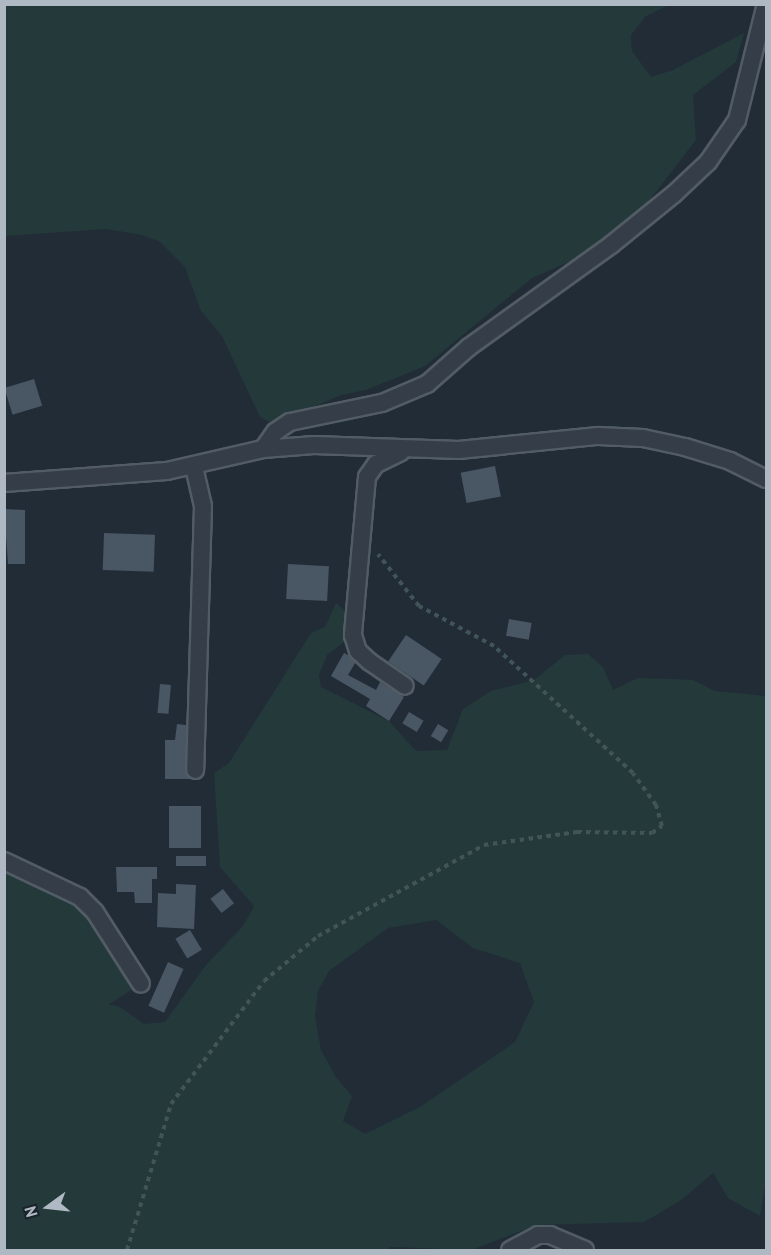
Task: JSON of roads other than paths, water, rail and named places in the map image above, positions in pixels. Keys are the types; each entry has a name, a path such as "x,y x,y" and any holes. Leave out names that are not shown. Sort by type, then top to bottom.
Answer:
{"street":[{"path":"263,449 275,432 290,422 382,403 427,384 469,346 611,245 674,194 708,162 737,120 766,4"},
{"path":"4,483 194,467 263,449 314,445 404,451 459,450 598,436 643,438 730,461 766,478"},
{"path":"404,451 376,464 367,477 353,635 364,657 405,686"},
{"path":"194,467 203,506 195,770"},
{"path":"4,861 80,897 95,912 141,984"},
{"path":"510,1251 538,1235 550,1235 585,1251"}]}
